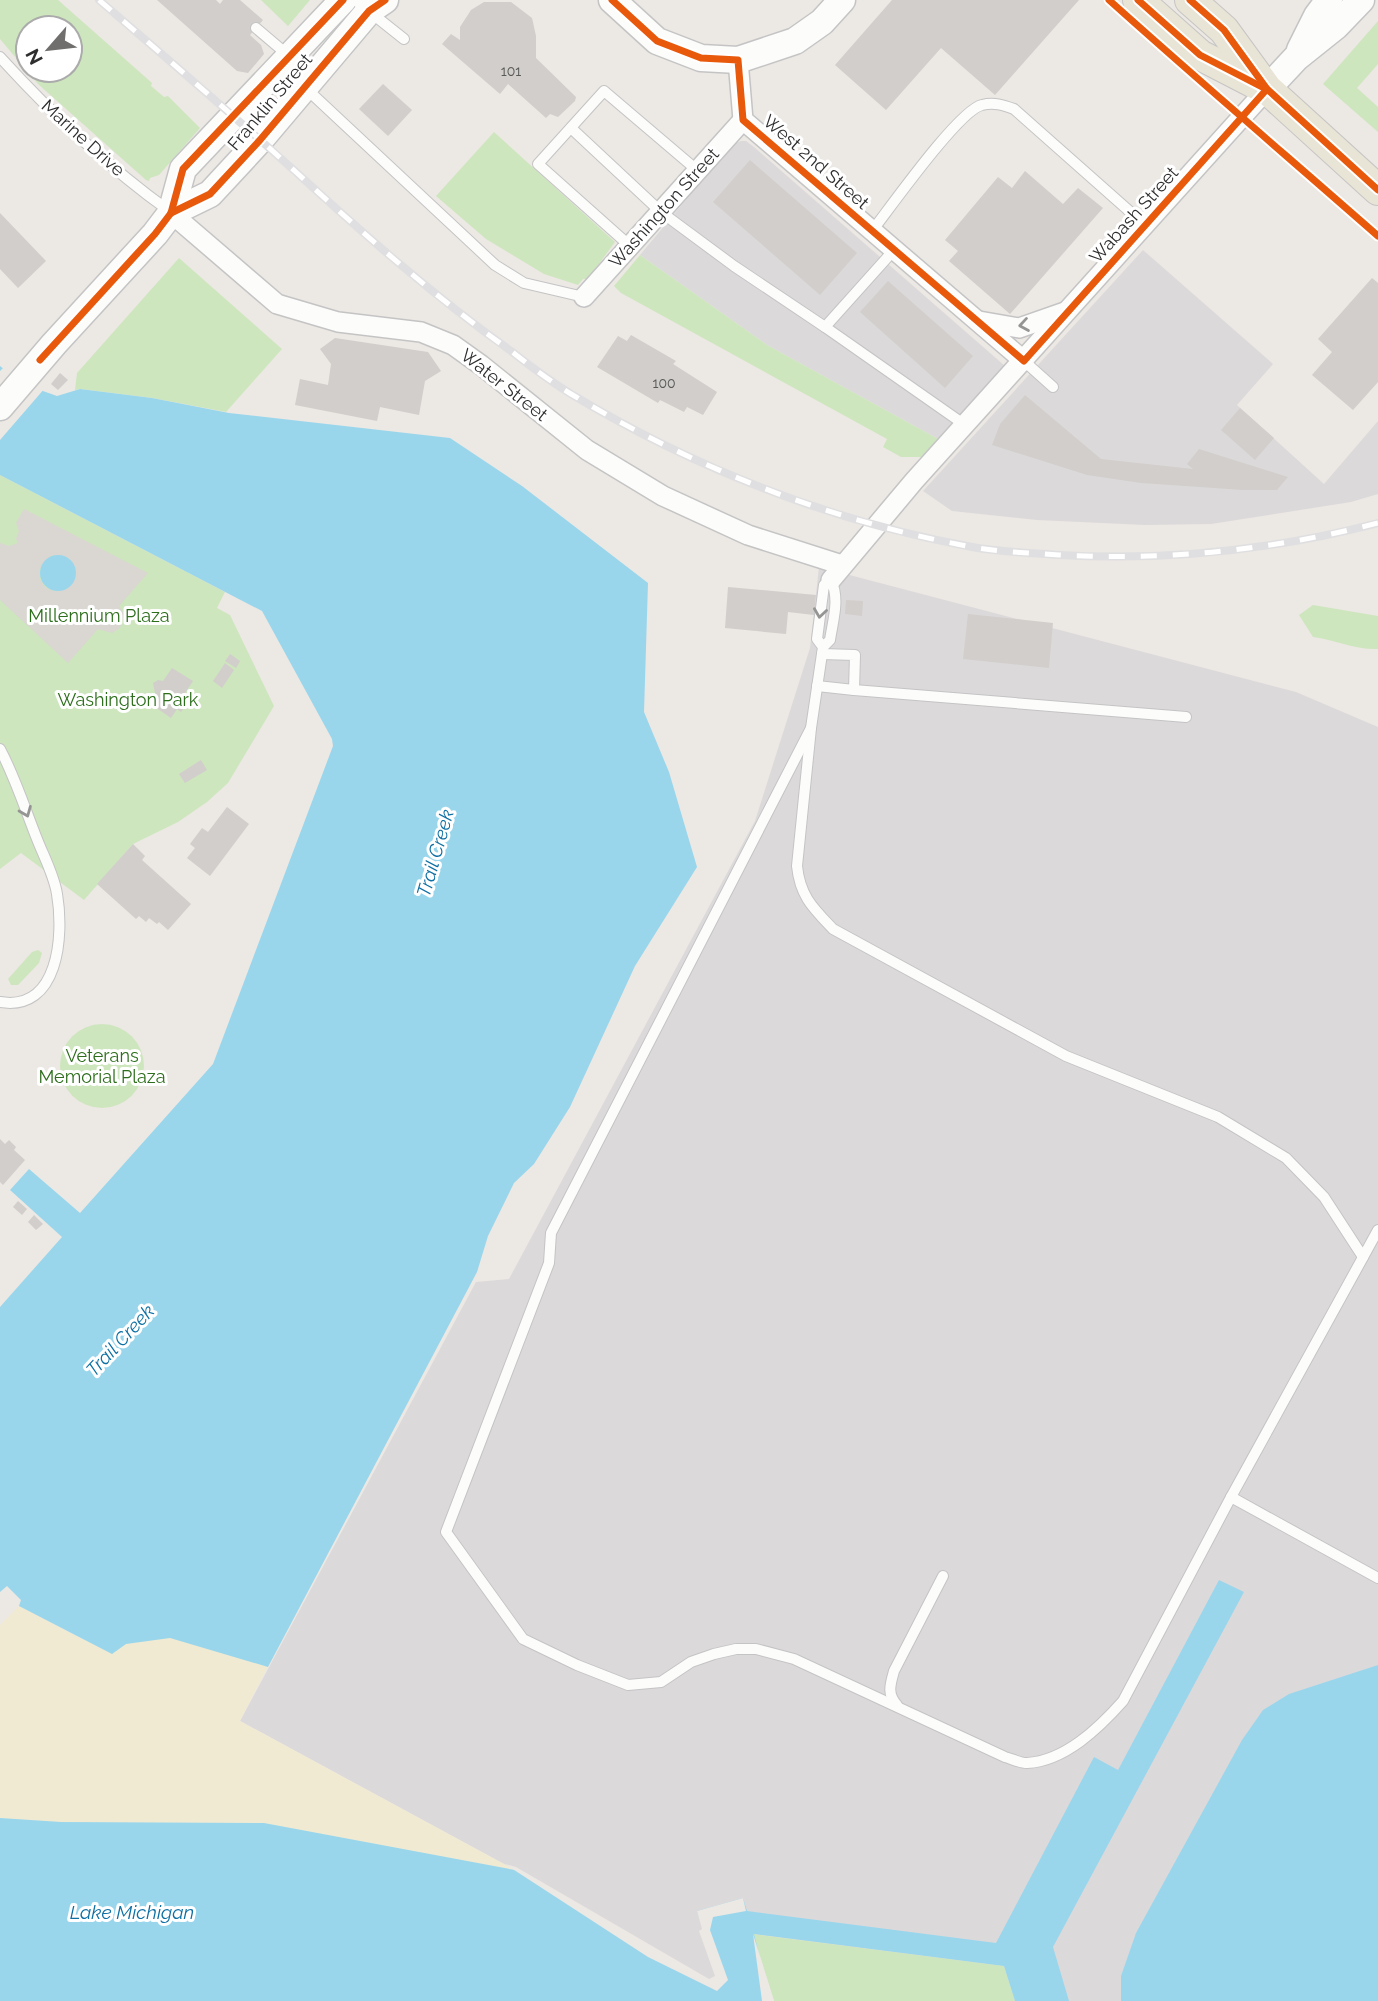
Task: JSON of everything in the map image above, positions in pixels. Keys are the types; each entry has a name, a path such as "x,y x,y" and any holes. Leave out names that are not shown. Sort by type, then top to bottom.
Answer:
{"main road":[{"path":"1138,0 1200,55 1267,89"},
{"path":"1190,0 1224,30 1267,89 1378,190"}],"street":[{"name":"Franklin Street","path":"0,407 155,234 171,213 183,169 343,0"},
{"path":"611,0 657,41 701,58 738,60 795,41 822,22 842,0"},
{"name":"Wabash Street","path":"1296,58 1317,16 1329,0"},
{"name":"Wabash Street","path":"837,573 965,425 1267,89 1296,58 1336,26 1361,0"},
{"name":"Franklin Street","path":"171,213 210,194 260,140 371,3"},
{"name":"West 2nd Street","path":"738,60 743,120 1024,361"},
{"name":"Washington Street","path":"584,297 743,120"},
{"name":"Water Street","path":"171,213 277,304 338,322 421,332 453,345 587,450 663,496 837,573"},
{"name":"Wabash Street","path":"978,320 1019,328 1069,310"}],"lane":[{"path":"371,3 404,39"},
{"path":"256,28 285,61 303,87 495,265 524,283 584,297"},
{"name":"Marine Drive","path":"0,57 43,104 143,192 171,213"},
{"path":"630,246 538,164 604,91 698,171"},
{"path":"872,231 951,131 980,105 999,104 1014,109 1145,225"},
{"path":"571,128 661,212 734,266 965,425"},
{"path":"825,327 894,250"},
{"path":"1024,361 1053,387"},
{"path":"837,573 830,640 822,650 811,728 798,852 799,886 814,910 833,929 1066,1056 1218,1117 1286,1158 1324,1197 1363,1257"},
{"path":"822,650 855,655 854,690"},
{"path":"817,686 1186,717"},
{"path":"811,728 551,1233 549,1263 446,1532 523,1639 577,1665 628,1685 661,1682 691,1662 714,1654 736,1649 757,1649 794,1659 1005,1757 1024,1763 1050,1758 1102,1725 1123,1701 1231,1497 1378,1230"},
{"path":"0,749 51,875 58,905 56,964 45,987 14,1004 0,1002"},
{"path":"1231,1497 1378,1578"},
{"path":"897,1706 891,1699 889,1686 894,1671 943,1576"}],"shaded area":[{"path":"741,141 754,147 1005,366 940,440 767,345 640,255 720,159 734,144"},
{"path":"1143,250 1273,364 1237,405 1324,484 1378,421 1378,494 1351,502 1211,524 1145,525 1037,520 952,511 923,491"},
{"path":"24,509 148,573 119,606 124,614 120,628 112,633 98,629 68,663 0,600 0,543 9,546 18,543 16,539 19,531 16,523","holes":["60,555 69,559 75,567 76,577 67,589 54,591 45,587 40,579 40,569 45,561 51,556"]},
{"path":"819,567 1296,692 1378,727 1378,2001 1015,2001 1004,1966 753,1934 719,1978 709,1983 515,1870 240,1721 476,1282 509,1279 755,821 810,648"}],"green space":[{"path":"0,0 58,0 74,14 14,14 14,56 0,39"},
{"path":"261,0 310,0 288,26"},
{"path":"1378,21 1378,64 1357,88 1378,107 1378,132 1323,84"},
{"path":"84,23 152,83 151,86 164,97 168,96 200,128 159,175 146,180 38,84 84,84"},
{"path":"494,132 615,242 588,279 583,279 578,285 544,274 486,239 436,196"},
{"path":"640,255 767,345 940,440 921,457 901,457 883,447 887,439 621,293 614,286"},
{"path":"179,258 282,349 226,412 152,398 75,390 77,373"},
{"name":"Washington Park","path":"0,475 225,592 217,608 230,615 274,706 228,783 178,822 133,844 84,900 21,853 0,869"},
{"path":"1313,605 1378,616 1378,649 1361,648 1313,637 1299,615"},
{"path":"38,950 42,953 39,963 18,985 11,985 8,979 32,952"},
{"name":"Veterans Memorial Plaza","path":"102,1024 118,1027 132,1036 141,1050 144,1066 141,1082 132,1096 118,1105 102,1108 86,1105 72,1096 63,1082 60,1066 63,1050 72,1036 86,1027"},
{"path":"753,1934 1004,1966 1015,2001 774,2001"}],"sand":[{"path":"19,1606 84,1640 135,1628 278,1647 240,1721 515,1870 648,1957 0,2001 0,1625"}],"water":[{"name":"Trail Creek","path":"0,366 23,384 57,396 80,389 152,398 229,413 450,438 522,486 648,583 644,712 669,772 697,867 635,966 570,1107 534,1164 514,1183 488,1236 477,1272 268,1667 170,1638 126,1644 112,1654 19,1606 21,1600 7,1586 0,1592 0,1307 62,1237 10,1190 29,1169 80,1213 213,1064 333,746 332,739 262,611 0,475"},
{"path":"58,555 71,560 76,573 71,586 58,591 45,586 40,573 45,560"},
{"name":"Lake Michigan","path":"1219,1580 1244,1592 1053,1947 1069,2001 1015,2001 1004,1966 754,1934 771,2001 0,2001 0,1818 61,1822 264,1823 515,1870 709,1983 719,1978 697,1911 743,1898 747,1911 996,1943 1094,1757 1118,1770"},
{"path":"1378,1665 1378,2001 1121,2001 1121,1976 1136,1933 1242,1740 1263,1710 1289,1694"}],"pier":[{"path":"5,366 25,381 45,388 0,440 0,371"},
{"path":"505,1864 516,1867 709,1979 715,1976 699,1931 702,1929 697,1911 743,1898 746,1911 713,1917 710,1930 728,1980 717,1991 648,1957"},
{"path":"753,1934 774,2001 762,2001"}],"building":[{"path":"157,0 216,0 220,4 223,0 240,0 263,20 250,35 261,45 264,54 248,73 237,71"},
{"path":"892,0 1079,0 995,95 941,48 886,110 835,65"},
{"path":"484,2 511,2 532,18 536,36 536,58 576,97 558,117 550,114 546,118 508,84 500,94 442,44 451,34 460,40 460,27 471,10"},
{"path":"383,84 412,110 388,136 359,109"},
{"path":"750,160 857,253 820,295 713,202"},
{"path":"1025,171 1063,204 1078,188 1103,208 1010,314 949,261 958,251 945,240 998,177 1012,188"},
{"path":"0,213 46,261 18,288 0,269"},
{"path":"1372,278 1378,283 1378,382 1353,410 1312,375 1332,352 1318,339"},
{"path":"888,281 973,356 945,388 860,312"},
{"path":"631,335 676,361 673,364 717,392 703,415 687,407 684,412 660,400 658,403 597,367 618,336 627,341"},
{"path":"335,338 428,352 441,371 425,381 419,415 380,407 377,421 295,405 300,379 328,385 331,364 320,349"},
{"path":"60,373 68,380 58,390 51,384"},
{"path":"1025,395 1101,459 1193,469 1187,464 1199,449 1288,477 1277,490 1141,483 1087,475 992,445 1000,424"},
{"path":"1240,408 1274,438 1255,460 1221,430"},
{"path":"728,587 816,595 814,615 788,612 786,634 725,628"},
{"path":"846,600 863,601 862,616 845,614"},
{"path":"968,614 1053,623 1049,668 963,659"},
{"path":"230,654 240,661 236,668 225,661"},
{"path":"225,663 234,670 222,688 213,681"},
{"path":"172,668 193,681 183,696 189,701 181,712 177,709 171,718 149,703 155,693 153,683 163,681"},
{"path":"201,760 207,770 185,783 179,774"},
{"path":"227,807 249,824 210,876 187,858 195,848 190,844 202,828 208,832"},
{"path":"133,844 145,856 142,860 191,904 168,930 149,918 146,922 139,916 136,919 97,884"},
{"path":"0,1139 5,1144 9,1140 16,1147 14,1150 25,1160 3,1185 0,1182"},
{"path":"18,1201 27,1209 22,1215 13,1207"},
{"path":"34,1215 43,1224 36,1230 28,1222"}],"railway":[{"path":"99,0 401,265 540,373 618,421 764,489 867,523 919,536 983,549 1059,555 1140,556 1220,551 1299,540 1378,523"}],"cycle path":[{"path":"40,360 171,213 183,169 343,0"},
{"path":"171,213 210,194 260,140 369,11 385,0"},
{"path":"612,0 657,41 701,58 738,60 743,120 1024,361 1267,89"},
{"path":"1109,0 1378,236"},
{"path":"1138,0 1200,55 1264,88"},
{"path":"1190,0 1224,30 1267,89 1378,190"}],"park label":[{"name":"Millennium Plaza","path":"99,616"}]}
